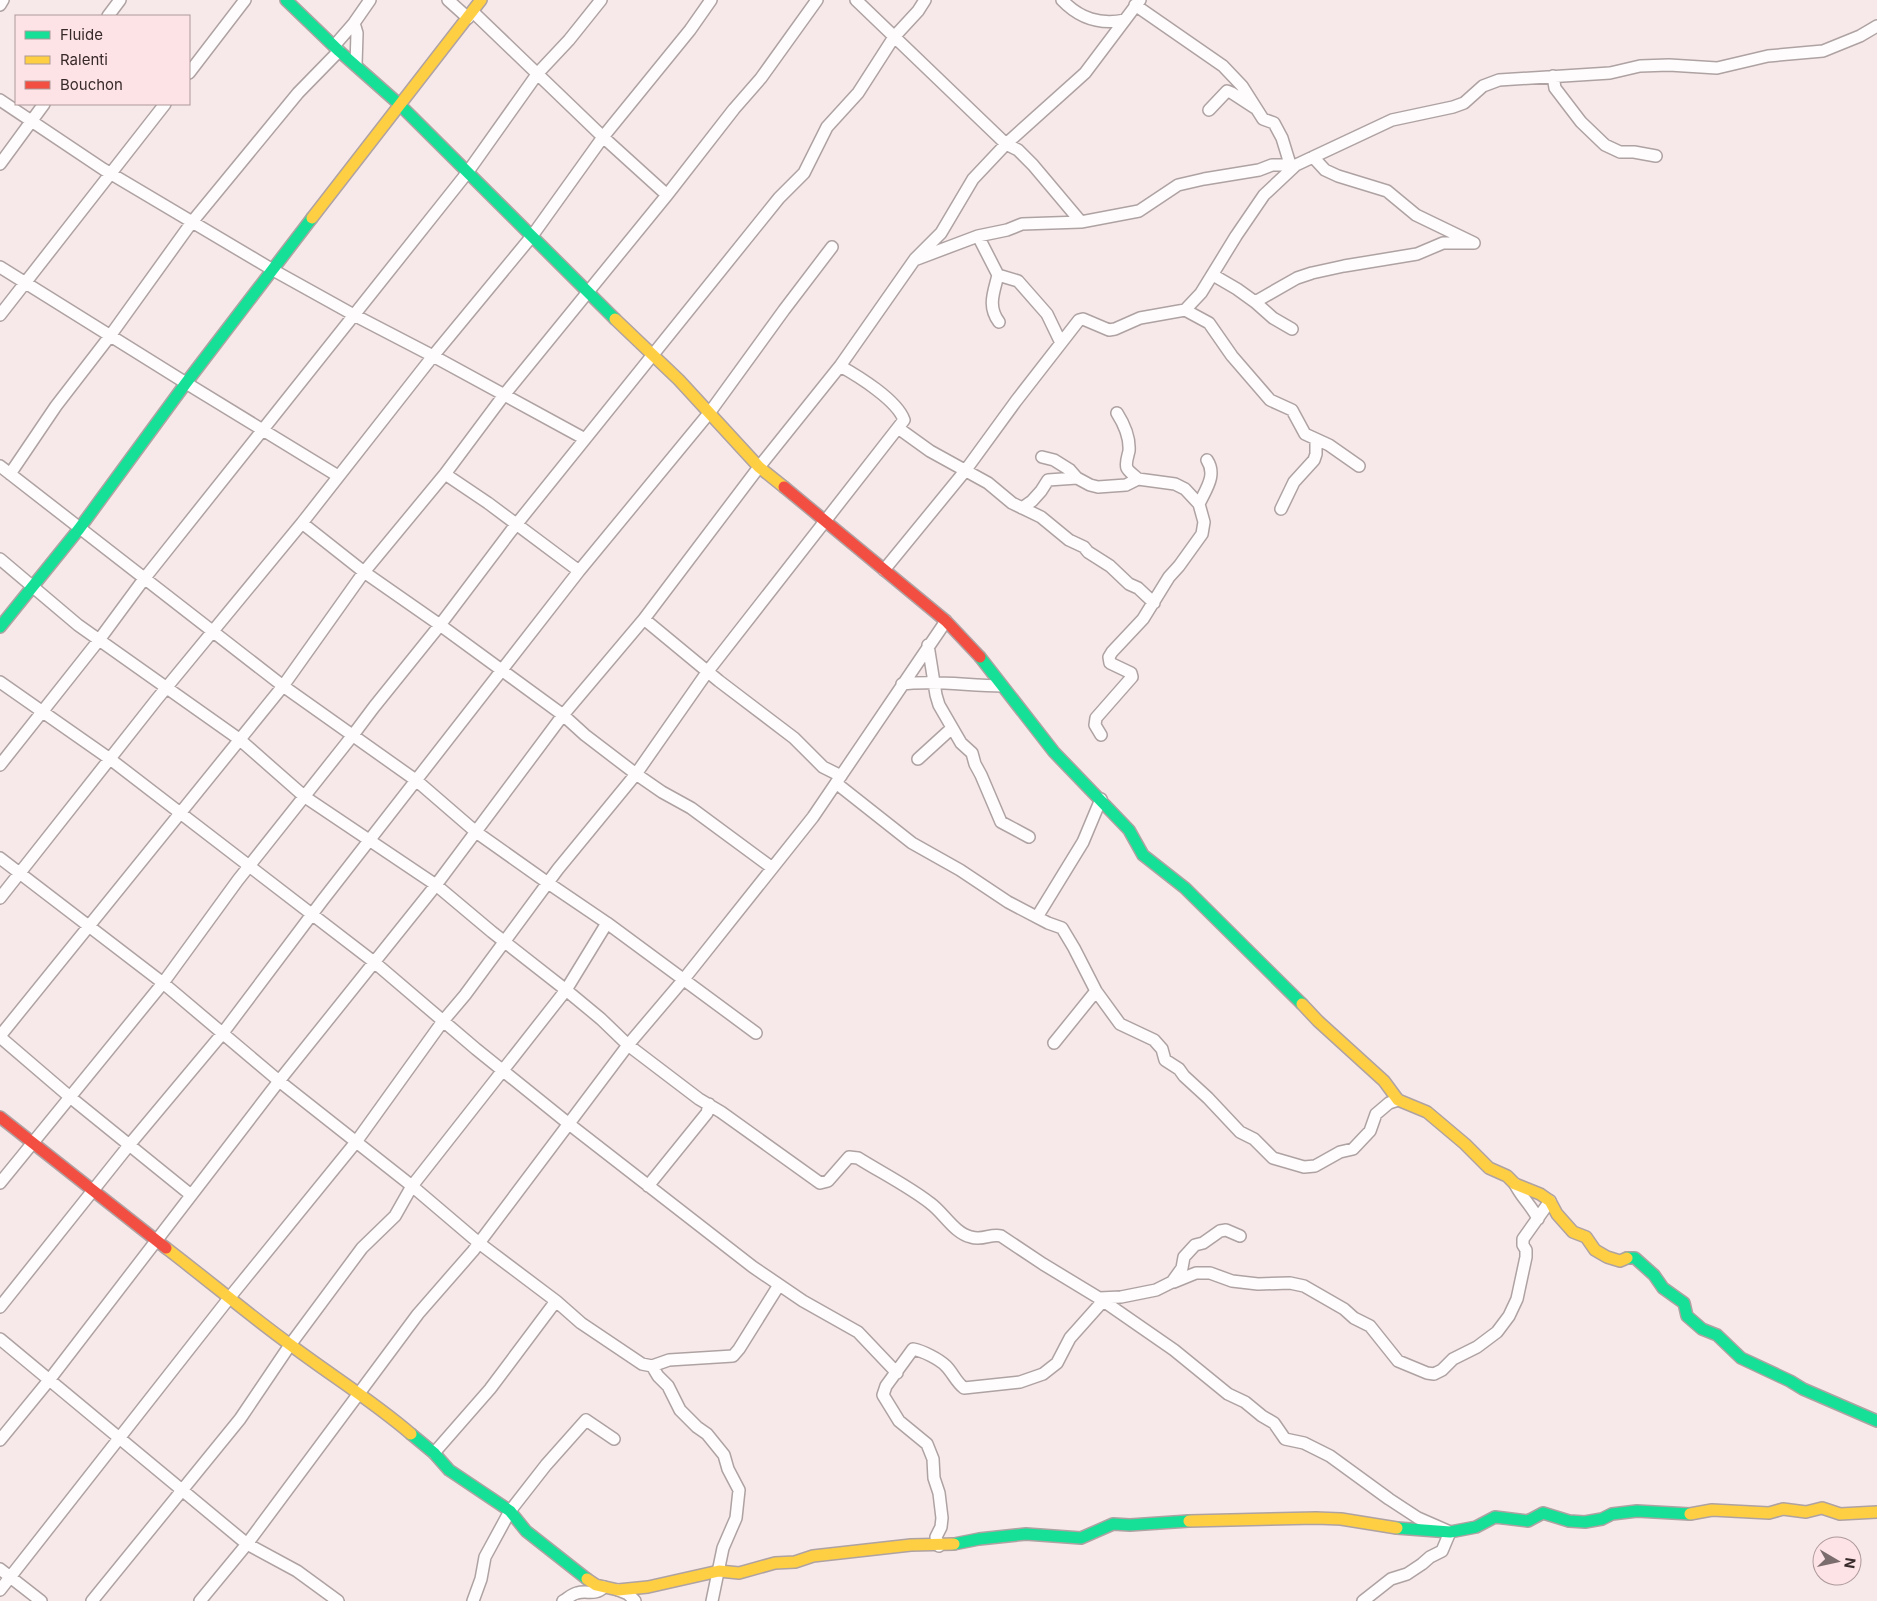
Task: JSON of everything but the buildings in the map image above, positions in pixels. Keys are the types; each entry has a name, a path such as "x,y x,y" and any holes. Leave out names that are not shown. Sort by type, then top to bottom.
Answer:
{"street":[{"path":"0,5 3,0"},
{"path":"109,15 120,0"},
{"path":"190,72 245,0"},
{"path":"286,0 337,49 399,104 710,412 759,467 946,621 972,647 1054,752 1129,830 1143,855 1185,888 1298,998 1318,1021 1368,1065 1384,1081 1398,1100 1427,1112 1465,1144 1489,1168 1506,1176 1515,1184 1540,1194 1550,1201 1557,1214 1573,1232 1586,1237 1595,1250 1607,1258 1620,1261 1633,1257 1642,1262 1646,1270 1658,1280 1663,1288 1686,1305 1687,1316 1702,1329 1717,1336 1741,1358 1790,1381 1803,1390 1877,1421"},
{"path":"10,474 56,406 110,336 192,222 298,93 337,49 370,0"},
{"path":"448,0 470,15 538,73 603,137 667,195"},
{"path":"0,627 79,529 186,383 399,104 481,0"},
{"path":"0,765 99,640 144,579 467,173 538,73 601,0"},
{"path":"0,898 167,688 302,523 433,356 532,236 603,137 690,30 711,0"},
{"path":"192,1195 70,1098 0,1036 283,686 364,572 445,474 504,395 761,78 817,0"},
{"path":"856,0 1006,144 1018,150 1081,222"},
{"path":"0,1183 163,983 248,867 354,735 517,524 652,354 779,198 804,173 827,127 858,93 894,37 925,0"},
{"path":"1062,0 1093,21 1112,27"},
{"path":"0,1440 50,1379 278,1081 436,885 563,715 644,619 759,467 840,366 915,259 941,233 973,179 1006,144 1085,73 1112,27 1125,20 1138,2 1223,66 1242,86 1263,119 1271,121 1278,129 1294,164"},
{"path":"354,23 357,33 356,65"},
{"path":"915,259 978,236 1007,230 1022,224 1081,222 1139,211 1178,185 1259,170 1272,165 1294,164 1392,120 1454,107 1464,103 1483,86 1491,82 1510,78 1610,73 1640,66 1669,65 1717,68 1768,56 1823,50 1860,36 1877,26"},
{"path":"1553,76 1555,88 1581,122 1605,145 1620,152 1634,152 1656,156"},
{"path":"1209,110 1227,92 1232,93 1255,108"},
{"path":"0,100 111,174 273,270 585,439"},
{"path":"0,164 43,105"},
{"path":"0,315 164,105"},
{"path":"1255,302 1297,278 1312,273 1417,254 1442,243 1474,243 1416,215 1388,191 1324,170 1313,157"},
{"path":"884,570 965,471 1061,343 1082,319 1109,330 1140,318 1185,310 1202,293 1236,236 1264,195 1294,164"},
{"path":"978,236 998,275 992,305 993,313 1000,322"},
{"path":"0,1307 92,1190 222,1034 311,915 579,571 710,412 832,247"},
{"path":"0,267 338,476"},
{"path":"998,275 1018,281 1048,314 1061,343"},
{"path":"1213,275 1237,289 1273,318 1292,329"},
{"path":"1185,310 1209,323 1232,356 1270,400 1292,410 1305,434 1329,445 1359,466"},
{"path":"0,1590 230,1297 356,1142 443,1021 465,995 548,883 636,774 708,671 904,420 901,412 859,377 840,366"},
{"path":"819,392 841,377 859,377"},
{"path":"1101,735 1095,725 1096,718 1132,677 1131,673 1110,663 1109,658 1112,652 1142,619 1169,577 1202,534 1204,522 1199,504 1186,489 1174,484 1138,479 1127,469 1129,449 1127,434 1116,413"},
{"path":"898,428 923,446 988,483 1012,503 1041,517 1069,540 1084,547 1088,552 1110,566 1129,584 1138,588 1154,602"},
{"path":"1281,509 1294,482 1314,460 1316,440"},
{"path":"1042,457 1054,460 1070,470 1077,478 1098,487 1126,485 1138,479"},
{"path":"1199,504 1212,475 1212,467 1207,460"},
{"path":"0,466 283,686 417,781 476,832 607,923 756,1033"},
{"path":"445,474 517,524 579,571"},
{"path":"1022,508 1032,501 1048,480 1077,478"},
{"path":"302,523 364,572 440,624 563,715 585,735 636,774 662,792 691,808 772,867"},
{"path":"0,559 78,625 239,739 305,797 436,885 601,1019 628,1046 699,1099 709,1104 820,1183 828,1181 852,1156 929,1202 943,1213 961,1233 972,1238 983,1239 997,1234 1001,1236 1101,1300 1174,1350 1228,1394 1245,1402 1274,1423 1285,1439 1304,1443 1330,1456 1418,1518 1450,1532"},
{"path":"644,619 794,738 823,766 912,843 960,870 1008,902 1064,930 1096,991 1120,1024 1154,1040 1162,1049 1165,1060 1180,1069 1184,1076 1240,1132 1254,1138 1273,1158 1304,1167 1315,1166 1340,1152 1353,1149 1370,1131 1376,1114 1389,1103 1398,1100"},
{"path":"200,1601 247,1544 418,1314 466,1261 628,1046 684,979 813,816 946,621"},
{"path":"928,645 936,696 940,706 961,743 972,753 1001,822 1029,838"},
{"path":"0,682 110,759 374,962 443,1021 648,1186 779,1285 858,1332 897,1372"},
{"path":"902,684 951,683 972,686 1002,686"},
{"path":"918,759 952,728"},
{"path":"1037,917 1083,842 1101,799"},
{"path":"0,858 163,983 278,1081 412,1186 478,1243 581,1323 637,1362 652,1366 669,1360 733,1356 779,1285"},
{"path":"92,1601 240,1419 290,1345 362,1248 395,1216 412,1186 566,990 607,923"},
{"path":"1054,1043 1096,991"},
{"path":"648,1186 707,1113 709,1104"},
{"path":"0,1117 290,1345 359,1395 386,1412 434,1453 449,1470 510,1511 526,1531 538,1542 552,1550 574,1571 596,1585 628,1594 634,1601"},
{"path":"1515,1184 1521,1196 1535,1212 1538,1220"},
{"path":"939,1546 936,1537 941,1527 941,1501 934,1478 933,1459 927,1444 899,1422 883,1395 886,1386 913,1349 919,1350 946,1366 955,1380 964,1388 1020,1382 1043,1374 1057,1363 1070,1338 1101,1300 1156,1290 1196,1273 1210,1273 1232,1281 1258,1284 1290,1283 1304,1286 1370,1326 1398,1361 1426,1373 1434,1374 1497,1332 1509,1316 1517,1299 1526,1257 1526,1250 1522,1245 1523,1238 1538,1220 1550,1201"},
{"path":"1538,1220 1557,1214"},
{"path":"1172,1282 1182,1268 1184,1257 1195,1245 1202,1243 1220,1231 1226,1230 1240,1236"},
{"path":"434,1453 490,1390 556,1302"},
{"path":"0,1339 247,1544 297,1571 338,1601"},
{"path":"652,1366 658,1376 668,1386 680,1410 707,1434 724,1455 728,1469 739,1490 736,1518 723,1548 712,1601"},
{"path":"473,1601 481,1579 485,1557 510,1511 585,1420 614,1439"},
{"path":"618,1590 671,1584 719,1571 739,1574 775,1563 795,1562 814,1556 911,1545 951,1546 980,1539 1026,1534 1081,1538 1113,1524 1341,1519 1388,1527 1450,1532 1476,1527 1496,1517 1528,1521 1543,1513 1569,1521 1585,1522 1602,1519 1612,1514 1631,1511 1689,1514 1712,1510 1735,1510 1769,1513 1783,1509 1806,1512 1822,1508 1840,1514 1877,1512"},
{"path":"1363,1601 1391,1578 1407,1574 1430,1557 1442,1551 1450,1532"},
{"path":"0,1569 41,1601"},
{"path":"563,1601 577,1593 592,1593 600,1591 604,1587"}],"traffic: fast":[{"path":"286,0 339,51 399,104 615,319"},
{"path":"0,627 79,529 186,383 312,218"},
{"path":"980,657 1054,752 1129,830 1143,855 1185,888 1302,1004"},
{"path":"1627,1258 1635,1258 1654,1275 1663,1288 1684,1303 1687,1316 1702,1329 1717,1335 1741,1358 1803,1389 1877,1421"},
{"path":"411,1434 434,1453 449,1470 510,1511 526,1531 587,1579"},
{"path":"1397,1528 1450,1532 1476,1527 1495,1517 1528,1521 1543,1513 1569,1521 1585,1522 1602,1519 1612,1514 1637,1511 1690,1514"},
{"path":"954,1544 979,1539 1026,1534 1081,1538 1113,1524 1130,1525 1189,1521"}],"traffic: slow":[{"path":"312,218 481,0"},
{"path":"615,319 679,380 759,467 784,487"},
{"path":"1302,1004 1384,1081 1398,1100 1427,1112 1465,1144 1489,1168 1507,1176 1515,1184 1540,1194 1550,1201 1557,1214 1573,1232 1586,1237 1595,1250 1607,1257 1620,1261 1627,1258"},
{"path":"166,1248 276,1334 368,1400 411,1434"},
{"path":"1690,1514 1712,1510 1769,1513 1783,1509 1806,1512 1822,1508 1840,1514 1877,1512"},
{"path":"1189,1521 1316,1518 1341,1519 1397,1528"},
{"path":"587,1579 596,1585 618,1590 648,1587 719,1571 739,1573 775,1563 795,1562 813,1556 911,1545 954,1544"}],"traffic: jam":[{"path":"784,487 946,621 980,657"},
{"path":"0,1117 166,1248"}]}
